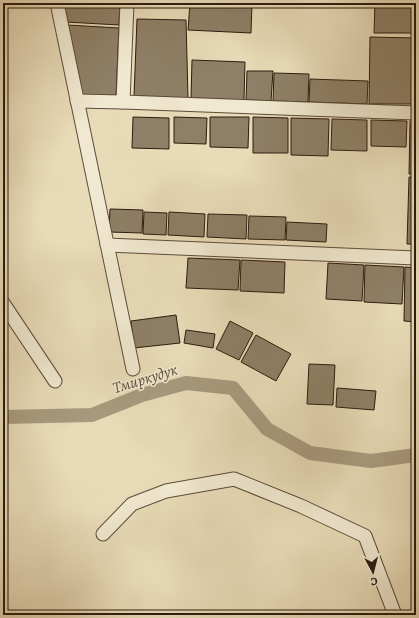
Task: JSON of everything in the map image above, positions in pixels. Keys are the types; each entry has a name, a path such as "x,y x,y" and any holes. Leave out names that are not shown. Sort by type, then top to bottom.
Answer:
{"street":[{"path":"57,3 133,369"},
{"path":"123,102 127,3"},
{"path":"77,101 416,113"},
{"path":"107,245 416,258"},
{"path":"3,303 55,381"},
{"path":"103,534 132,504 166,491 234,479 301,506 365,536 395,615"}],"building":[{"path":"63,3 120,3 119,25 66,22"},
{"path":"190,3 252,3 251,33 188,30"},
{"path":"375,3 416,3 416,33 374,33"},
{"path":"137,19 186,20 188,98 134,96"},
{"path":"67,25 119,28 116,97 81,95"},
{"path":"370,37 416,38 416,104 369,104"},
{"path":"192,60 245,62 244,100 191,98"},
{"path":"247,71 273,71 271,101 246,100"},
{"path":"274,73 309,74 308,102 273,101"},
{"path":"310,79 368,81 367,104 309,102"},
{"path":"133,117 169,118 169,149 132,148"},
{"path":"174,117 207,118 206,144 174,143"},
{"path":"210,117 249,117 248,148 210,147"},
{"path":"253,117 288,118 288,153 253,153"},
{"path":"291,118 329,119 328,156 291,155"},
{"path":"332,119 367,120 367,151 331,150"},
{"path":"371,120 407,121 406,147 371,146"},
{"path":"410,121 416,121 416,175 409,174"},
{"path":"409,177 416,177 416,244 407,244"},
{"path":"110,209 143,210 142,233 109,232"},
{"path":"144,212 167,213 166,235 143,234"},
{"path":"169,212 205,214 204,237 168,235"},
{"path":"208,214 247,215 246,239 207,237"},
{"path":"249,216 286,217 285,240 248,239"},
{"path":"287,222 327,224 326,242 286,240"},
{"path":"188,258 240,260 238,290 186,288"},
{"path":"241,260 285,262 284,293 240,291"},
{"path":"328,263 364,265 362,301 326,299"},
{"path":"365,265 404,267 402,304 364,302"},
{"path":"405,267 416,268 416,322 404,321"},
{"path":"176,315 180,343 134,348 131,321"},
{"path":"230,321 253,333 239,360 216,349"},
{"path":"186,330 215,334 213,348 184,343"},
{"path":"256,335 291,354 276,381 241,362"},
{"path":"309,364 335,365 333,405 307,404"},
{"path":"337,388 376,391 374,410 336,407"}],"waterway":[{"name":"Тмиркудук","path":"3,417 92,415 142,395 186,383 233,388 267,429 310,453 371,461 416,455"}]}
